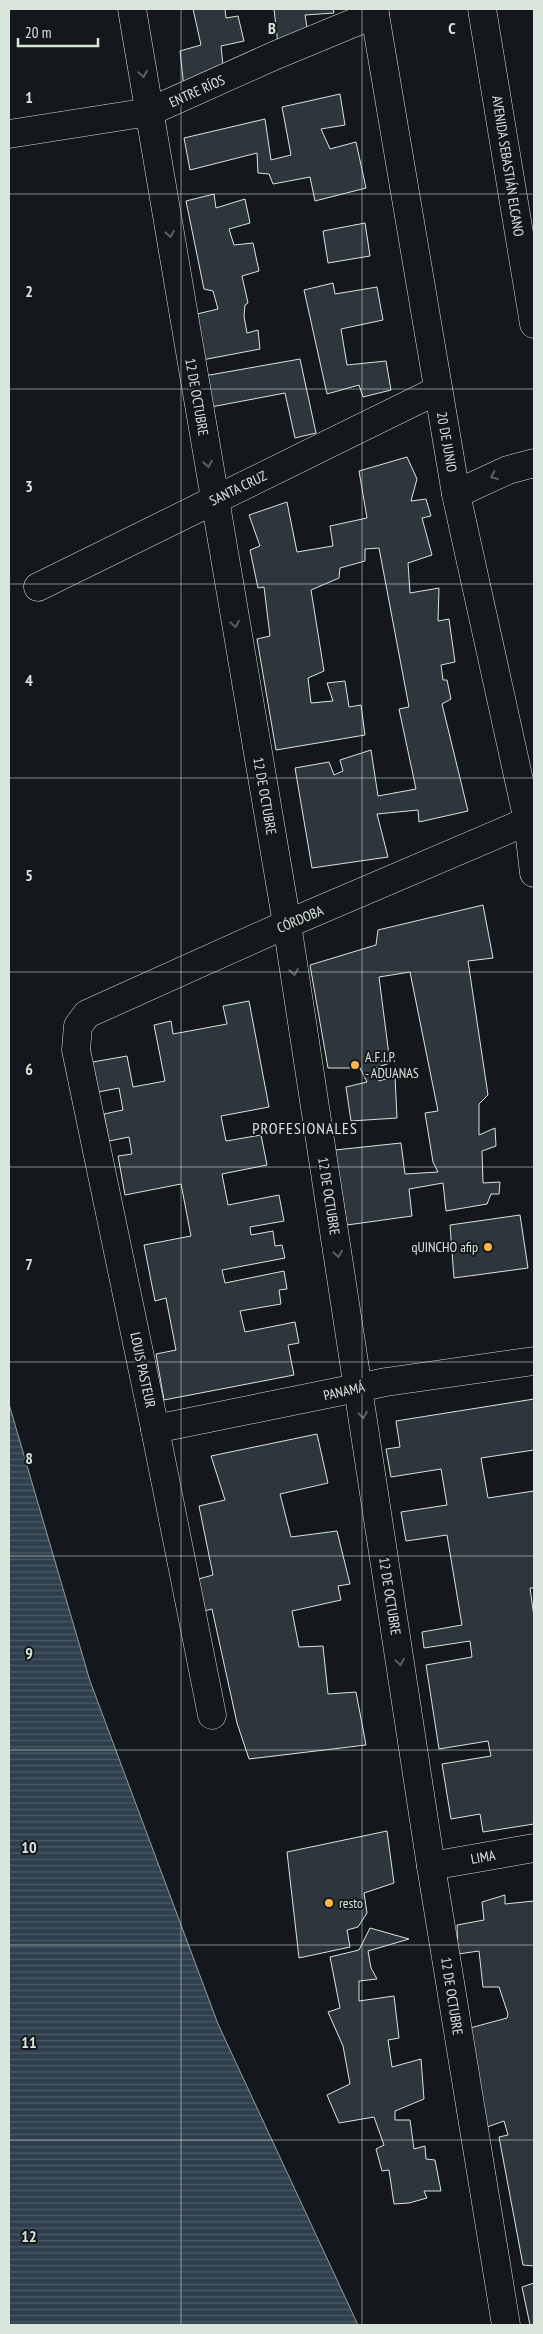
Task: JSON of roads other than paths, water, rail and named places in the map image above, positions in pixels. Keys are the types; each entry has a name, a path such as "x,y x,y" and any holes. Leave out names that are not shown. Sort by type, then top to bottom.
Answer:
{"street":[{"name":"12 DE OCTUBRE","path":"132,9 287,924 431,1866 506,2325"},
{"name":"AVENIDA SEBASTIÁN ELCANO","path":"482,9 534,324"},
{"name":"ENTRE RÍOS","path":"9,134 149,112 375,12"},
{"name":"20 DE JUNIO","path":"375,12 456,494 528,822 534,873"},
{"name":"SANTA CRUZ","path":"38,587 438,390"},
{"path":"456,494 508,470 534,463"},
{"name":"CÓRDOBA","path":"78,1026 87,1014 287,924 528,822"},
{"name":"LOUIS PASTEUR","path":"78,1026 76,1050 212,1715"},
{"name":"PANAMÁ","path":"155,1429 359,1387 534,1361"},
{"name":"LIMA","path":"431,1866 534,1848"}],"water":[{"path":"9,1404 90,1681 218,2024 358,2325 9,2325"}],"place":[{"name":"A.F.I.P. - ADUANAS","path":"355,1065"},
{"name":"qUINCHO afip","path":"488,1247"},
{"name":"resto","path":"329,1903"}],"district":[{"name":"PROFESIONALES","path":"305,1128"}]}
